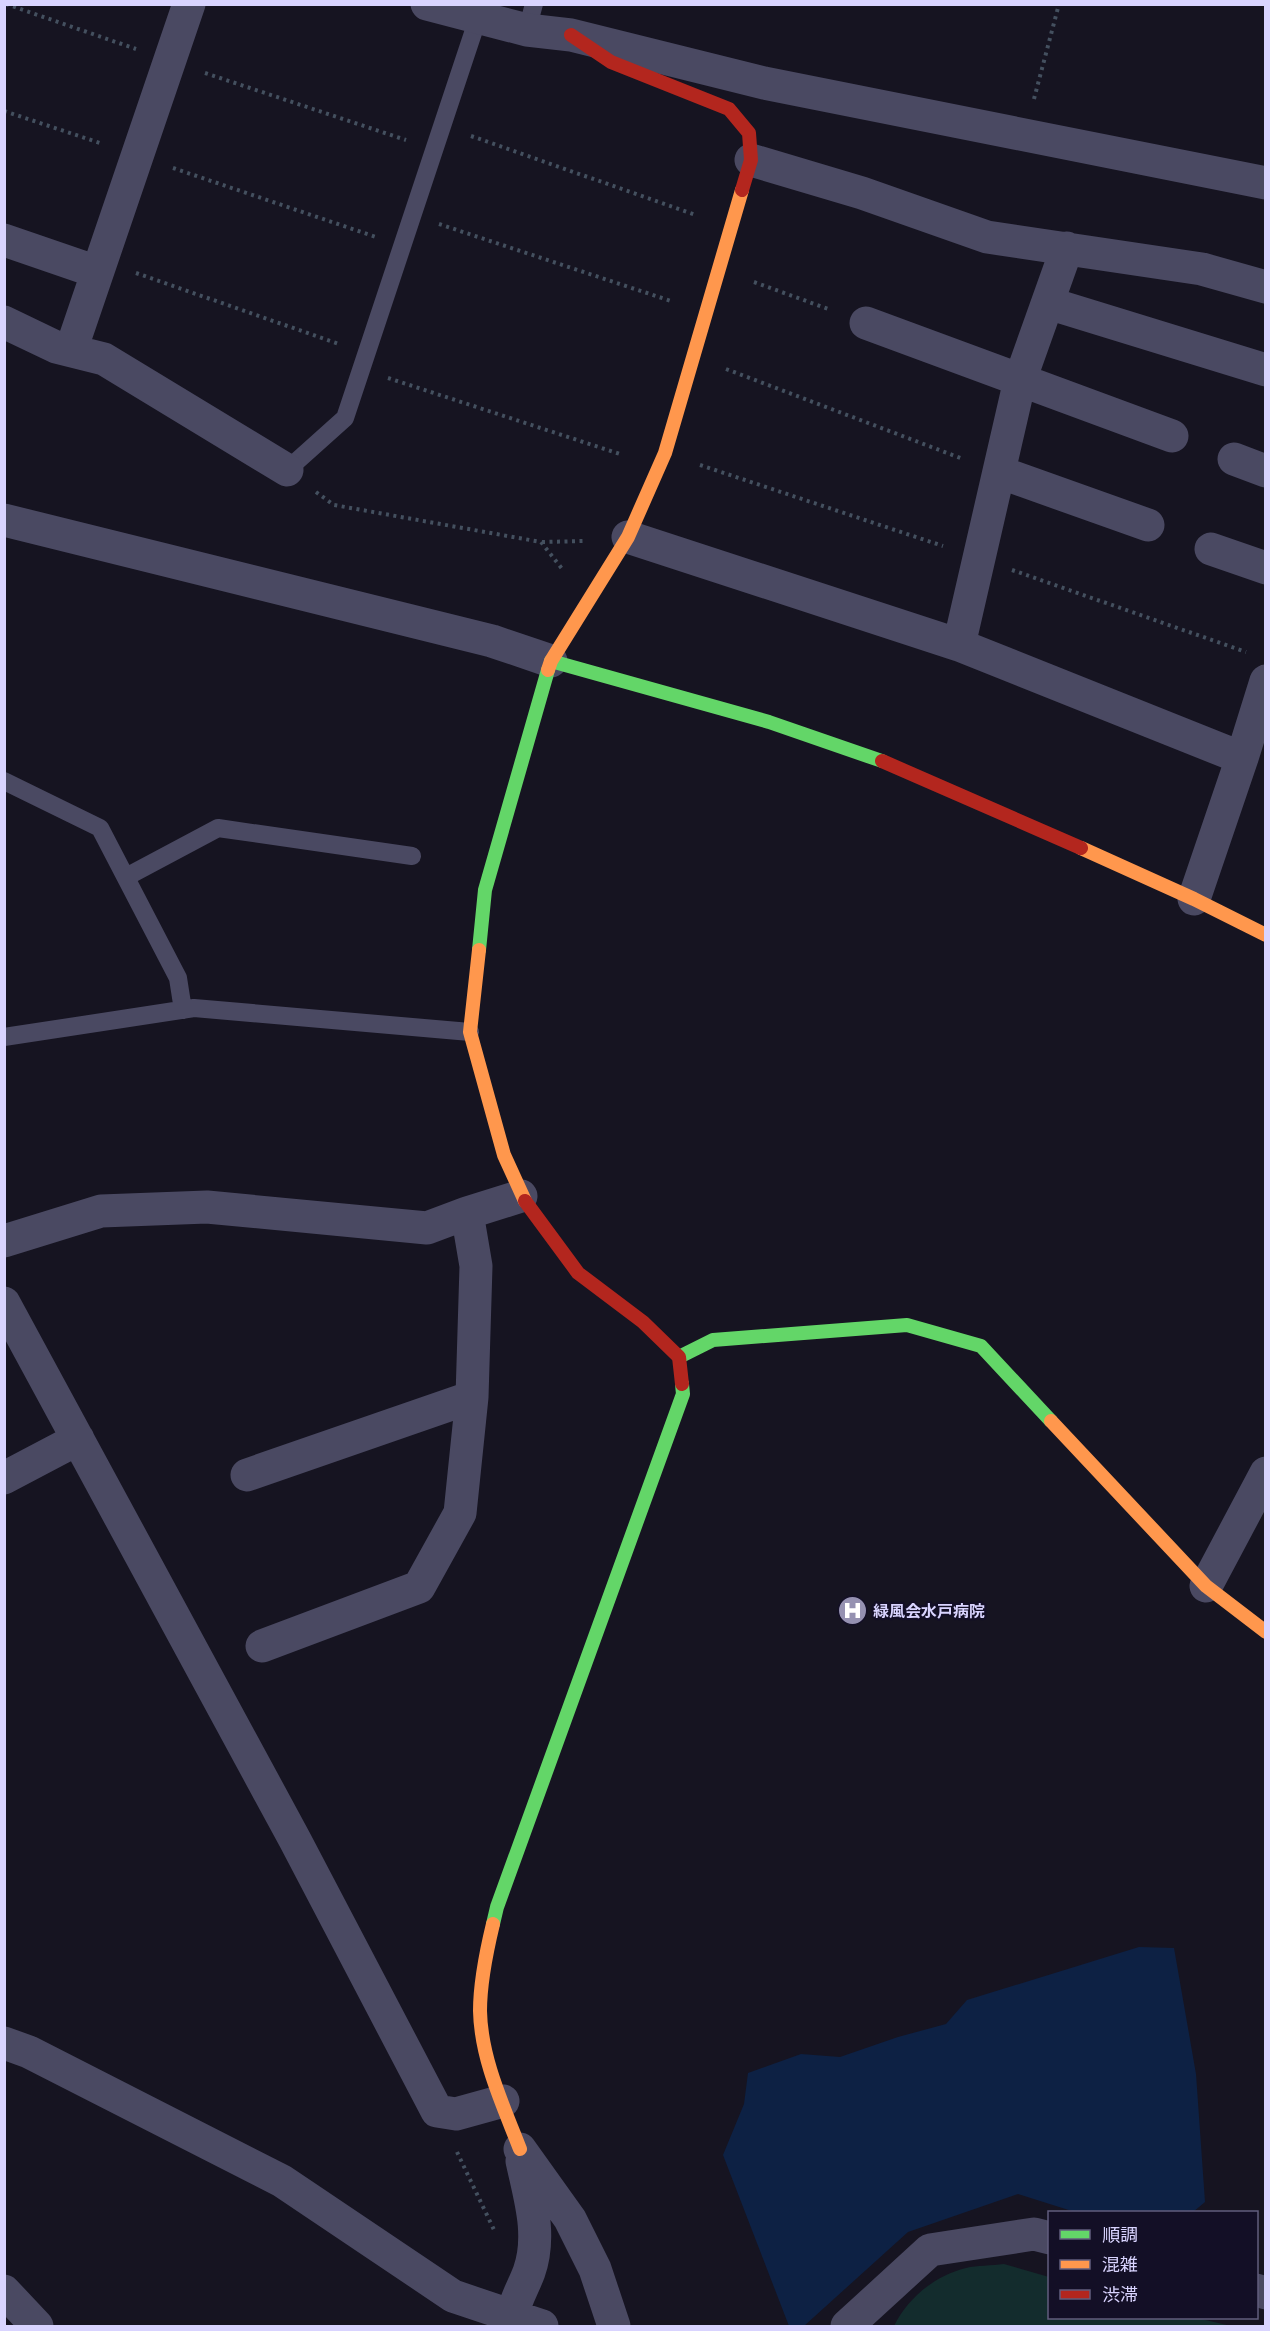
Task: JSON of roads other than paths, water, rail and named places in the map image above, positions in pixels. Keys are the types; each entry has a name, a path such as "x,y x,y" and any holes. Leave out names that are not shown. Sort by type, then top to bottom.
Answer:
{"street":[{"path":"71,351 189,4"},
{"path":"428,4 478,18 530,17 571,34 764,83 1266,183"},
{"path":"527,2321 516,2298 525,2280 536,2241 532,2205 520,2149 486,2054 480,2013 485,1956 497,1906 682,1394 679,1357 643,1322 578,1273 521,1196 504,1155 470,1032 485,890 551,661 628,537 665,453 751,160 749,133 729,109 611,62 571,34"},
{"path":"751,160 862,193 987,237 1202,269 1266,287"},
{"path":"4,240 99,266"},
{"path":"959,645 1020,380 1067,248"},
{"path":"1048,303 1266,370"},
{"path":"4,322 56,347 104,359 287,470"},
{"path":"866,323 1172,436"},
{"path":"1234,459 1266,471"},
{"path":"999,472 1148,525"},
{"path":"4,520 492,641 551,661 769,722 898,766 1194,899 1266,935"},
{"path":"628,537 959,645 1242,758"},
{"path":"1211,549 1266,568"},
{"path":"1194,899 1266,681"},
{"path":"4,1241 101,1211 207,1207 428,1228 521,1196"},
{"path":"262,1646 419,1587 460,1513 472,1397 476,1266 467,1213"},
{"path":"4,1302 290,1829 437,2110 456,2114 503,2101"},
{"path":"679,1357 713,1340 907,1325 981,1346 1206,1586 1266,1632"},
{"path":"247,1476 472,1397"},
{"path":"4,1478 78,1439"},
{"path":"1206,1586 1266,1473"},
{"path":"4,2043 40,2058 282,2181 453,2296 527,2321"},
{"path":"520,2149 570,2219 595,2269 614,2326"},
{"path":"847,2326 930,2250 1034,2234 1048,2238"},
{"path":"4,2291 37,2326"}],"lane":[{"path":"287,470 345,418 478,18"},
{"path":"4,781 100,828 178,978 183,1010"},
{"path":"126,877 218,828 412,856"},
{"path":"4,1037 194,1008 470,1032"}],"water":[{"path":"1139,1947 1174,1948 1196,2074 1205,2202 1194,2211 1072,2211 1018,2194 908,2232 804,2326 789,2326 723,2155 744,2104 748,2073 801,2054 840,2057 898,2037 946,2024 967,2000"}],"place":[{"name":"緑風会水戸病院","path":"852,1611"}]}
